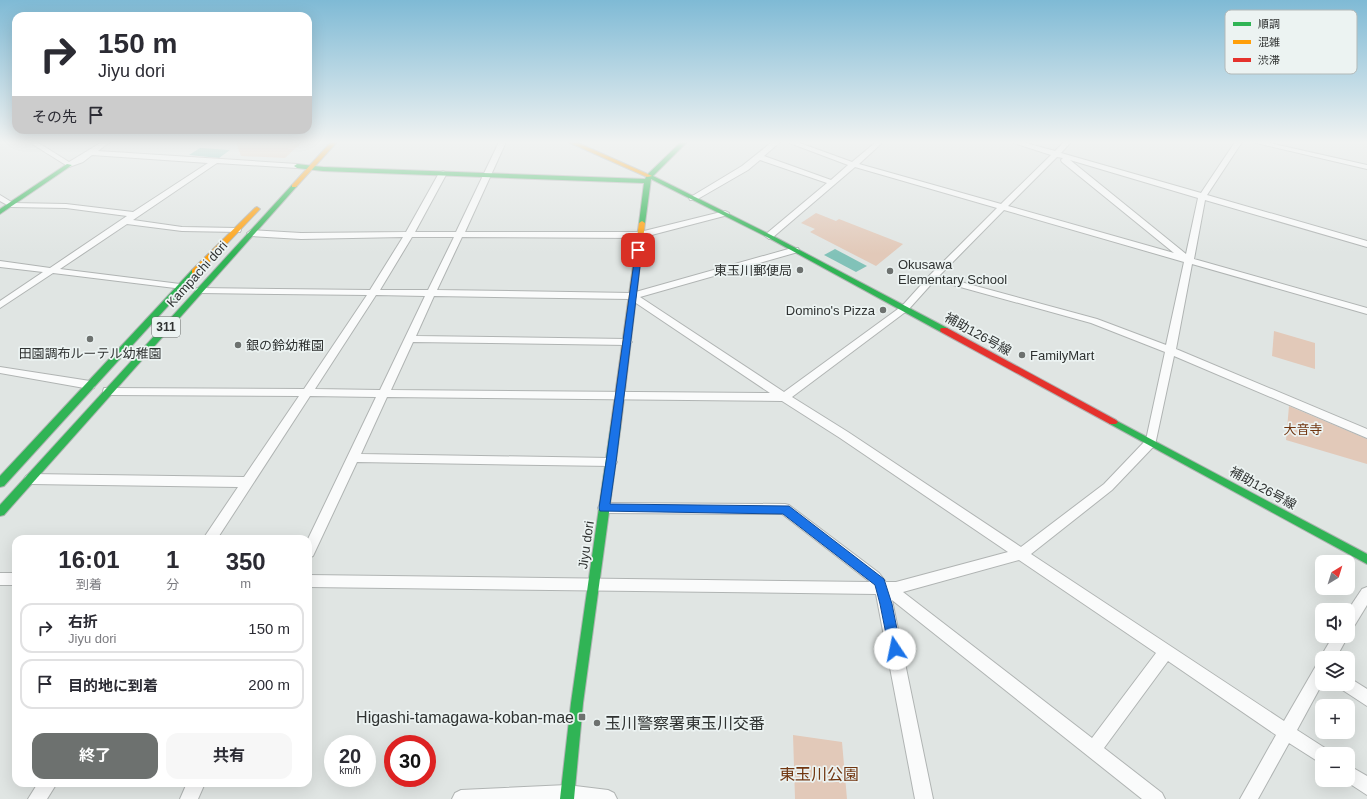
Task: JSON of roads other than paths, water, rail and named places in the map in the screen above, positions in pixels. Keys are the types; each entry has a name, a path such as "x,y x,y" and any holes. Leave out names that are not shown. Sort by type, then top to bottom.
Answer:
{"street":[{"path":"0,212 48,179"},
{"path":"0,305 188,179"},
{"name":"Kampachi dori","path":"0,512 301,179"},
{"path":"213,535 246,482 373,293 409,235 440,179"},
{"path":"312,543 461,234 486,179"},
{"name":"Jiyu dori","path":"567,797 577,703 611,462 648,179"},
{"name":"補助126号線","path":"651,179 725,213 905,308 1026,376 1367,559"},
{"path":"693,198 725,179"},
{"path":"822,179 833,183"},
{"path":"769,236 837,179"},
{"path":"907,179 1188,261 1367,311"},
{"path":"108,391 784,397 905,308 933,277 1032,179"},
{"path":"1089,179 1188,261"},
{"path":"1143,179 1367,244"},
{"path":"312,581 896,588 1021,554 1108,487 1151,442 1202,197 1214,179"},
{"path":"0,197 11,205 66,206 135,215"},
{"name":"Kampachi dori","path":"0,483 180,287 262,203"},
{"path":"251,233 301,236 640,234 725,213"},
{"path":"126,221 182,228 237,230"},
{"path":"200,290 632,296 795,250"},
{"path":"0,264 180,287"},
{"path":"933,277 1094,321 1170,350 1367,434"},
{"path":"632,296 844,435 1315,751"},
{"path":"410,339 627,342"},
{"path":"0,370 90,385"},
{"path":"352,458 611,462"},
{"path":"30,479 246,482"},
{"path":"604,508 785,509 880,582 886,604 924,799"},
{"path":"0,579 12,579"},
{"path":"881,587 902,599 1156,799"},
{"path":"1355,612 1367,593"},
{"path":"1093,750 1166,652"},
{"path":"1249,799 1315,682"},
{"path":"1355,690 1367,698"},
{"path":"1355,778 1367,786"},
{"path":"37,799 45,787"},
{"path":"189,799 194,787"},
{"path":"461,799 567,797 608,799"}],"water":[{"path":"835,249 867,266 856,272 824,255"}],"place":[{"name":"東玉川郵便局","path":"800,270"},
{"name":"Okusawa Elementary School","path":"890,271"},
{"name":"Domino's Pizza","path":"883,310"},
{"name":"田園調布ルーテル幼稚園","path":"90,339"},
{"name":"銀の鈴幼稚園","path":"238,345"},
{"name":"FamilyMart","path":"1022,355"},
{"name":"Higashi-tamagawa-koban-mae","path":"582,717"},
{"name":"玉川警察署東玉川交番","path":"597,723"}],"park label":[{"name":"大音寺","path":"1303,429"},
{"name":"東玉川公園","path":"819,774"}]}
